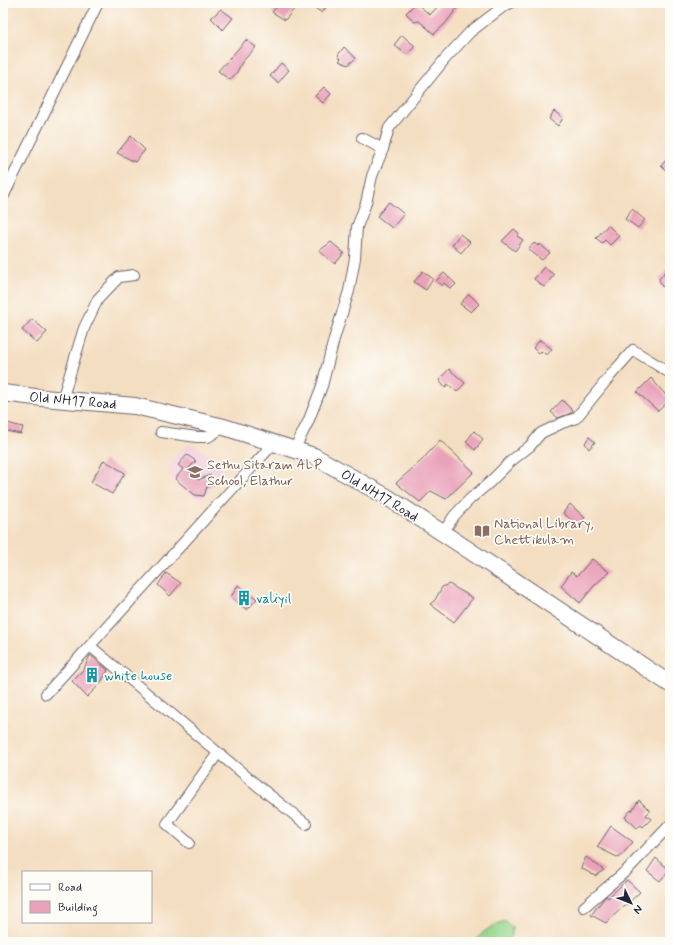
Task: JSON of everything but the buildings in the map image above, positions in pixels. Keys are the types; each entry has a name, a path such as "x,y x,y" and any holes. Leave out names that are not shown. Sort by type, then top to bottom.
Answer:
{"main road":[{"name":"Old NH17 Road","path":"3,393 135,406 224,427 314,456 387,498 443,533 549,602 670,684"}],"street":[{"path":"3,197 98,3"},
{"path":"294,450 308,422 322,386 349,290 355,258 357,227 366,203 372,176 383,149 389,128 445,59 470,32 504,6 512,3"},
{"path":"362,138 383,149"},
{"path":"62,400 84,328 98,299 119,277 134,275"},
{"path":"443,533 454,516 470,499 511,461 530,446 541,433 576,418 633,350 670,373"},
{"path":"161,432 208,437 224,427"},
{"path":"46,694 274,443"},
{"path":"90,646 306,824"},
{"path":"189,843 167,824 218,753"},
{"path":"584,907 627,870 670,825"}],"shaded area":[{"name":"Sethu Sitaram ALP School, Elathur","path":"189,444 226,462 211,488 202,500 184,491 169,476 169,467 179,452"}],"green space":[{"path":"505,921 512,927 512,936 506,942 475,942 488,929"}],"place":[{"name":"Sethu Sitaram ALP School, Elathur","path":"195,472"},
{"name":"National Library, Chettikulam","path":"482,531"},
{"name":"valiyil","path":"244,598"},
{"name":"white house","path":"92,675"}]}
